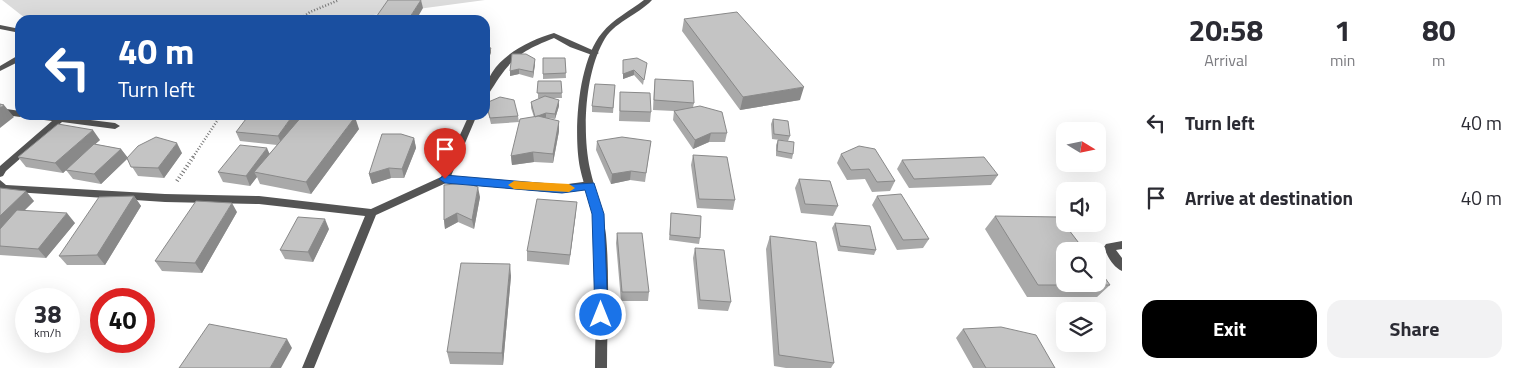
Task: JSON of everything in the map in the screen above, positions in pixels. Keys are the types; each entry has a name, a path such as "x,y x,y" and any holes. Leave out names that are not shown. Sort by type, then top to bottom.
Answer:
{"street":[{"path":"601,368 601,280 598,214 584,167 580,128 589,66 600,40 615,23 648,0"},
{"path":"0,27 15,30"},
{"path":"490,84 504,62 527,46 554,35 573,45 595,53"},
{"path":"0,69 15,61"},
{"path":"0,111 15,113"},
{"path":"0,174 3,169 59,120"},
{"path":"68,120 115,126"},
{"path":"445,179 471,120"},
{"path":"0,184 3,188 165,198 259,200 372,213 445,179 562,189 590,185"},
{"path":"308,368 372,213"},
{"path":"1122,245 1110,247 1112,254 1122,266"}],"path":[{"path":"306,15 340,0"},
{"path":"165,198 218,120"}],"shaded area":[{"path":"2,0 485,0 373,15 21,15"}],"building":[{"path":"388,0 421,0 411,15 378,15"},
{"path":"737,12 804,87 743,97 684,19"},
{"path":"512,54 526,54 535,59 533,72 519,69 510,71"},
{"path":"543,58 565,58 566,73 543,74"},
{"path":"637,58 647,63 644,80 634,70 623,74 623,60"},
{"path":"655,79 693,81 694,103 654,100"},
{"path":"538,81 561,81 562,93 537,93"},
{"path":"595,84 615,85 613,108 592,106"},
{"path":"620,92 650,93 651,112 620,111"},
{"path":"545,96 559,100 555,114 546,113 535,117 531,102"},
{"path":"500,97 514,100 518,116 490,118 490,101"},
{"path":"700,106 722,112 727,133 711,133 695,140 674,111"},
{"path":"538,116 559,121 553,154 533,152 511,156 520,119"},
{"path":"773,119 788,121 790,136 774,134"},
{"path":"245,120 289,120 278,136 236,132"},
{"path":"299,120 353,120 306,182 254,172"},
{"path":"58,124 93,130 55,163 18,157"},
{"path":"382,134 401,134 414,138 402,169 389,168 369,174"},
{"path":"156,137 177,143 158,168 131,167 127,158 138,146"},
{"path":"622,137 651,141 646,173 631,171 612,174 597,141"},
{"path":"778,140 794,142 793,154 777,151"},
{"path":"94,144 121,149 94,174 66,170"},
{"path":"240,145 267,148 246,176 218,172"},
{"path":"859,146 875,149 895,181 877,182 869,169 851,170 841,154"},
{"path":"693,155 727,157 735,200 699,199"},
{"path":"984,157 998,175 914,179 902,160"},
{"path":"799,179 830,181 838,206 805,204"},
{"path":"466,183 478,187 472,220 457,213 444,220 444,185"},
{"path":"0,188 26,191 0,216"},
{"path":"901,194 929,239 903,240 877,196"},
{"path":"134,196 97,255 59,256 99,197"},
{"path":"537,199 577,202 570,255 527,251"},
{"path":"196,201 232,203 195,263 155,261"},
{"path":"17,210 67,213 38,249 0,246 0,229"},
{"path":"671,213 701,216 700,238 670,235"},
{"path":"995,216 1056,217 1056,232 1070,232 1078,242 1056,242 1056,285 1038,285"},
{"path":"298,217 325,219 308,252 280,250"},
{"path":"835,223 870,226 876,250 840,246"},
{"path":"617,233 642,233 649,292 622,292"},
{"path":"770,236 816,242 834,363 779,355"},
{"path":"695,248 724,250 731,302 700,300"},
{"path":"461,263 510,264 502,353 447,352"},
{"path":"209,324 287,339 270,368 179,368"},
{"path":"1001,327 1036,335 1055,368 986,368 963,329"}],"slow traffic":[{"path":"514,185 569,188"}],"route":[{"path":"445,179 562,189 590,185 598,214 601,315"}]}
